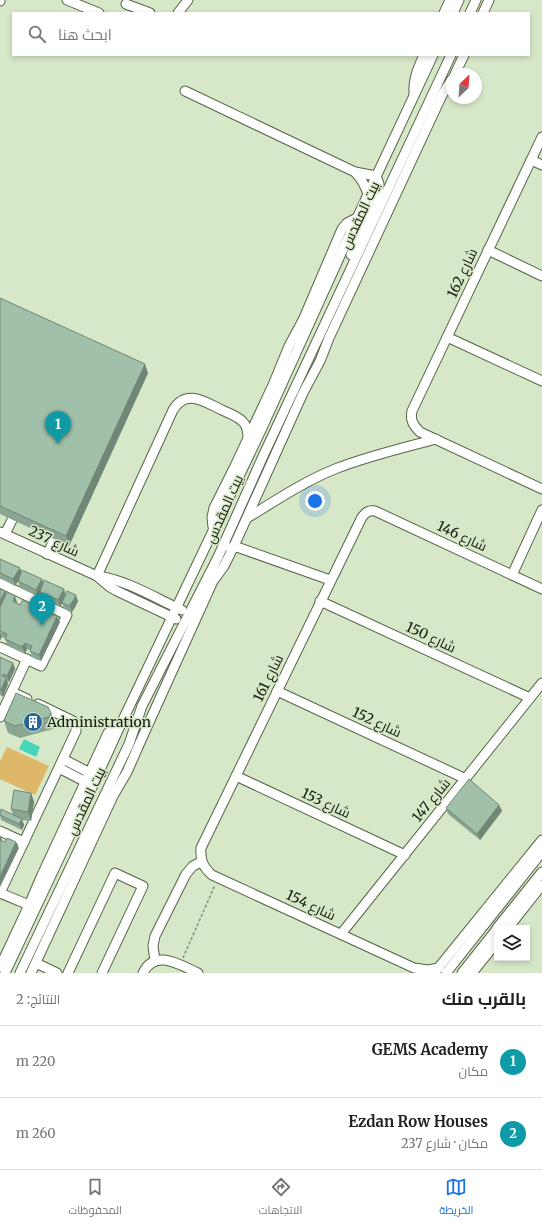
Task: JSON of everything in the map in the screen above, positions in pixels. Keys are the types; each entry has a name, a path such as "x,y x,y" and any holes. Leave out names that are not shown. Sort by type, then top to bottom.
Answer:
{"street":[{"path":"68,0 97,12"},
{"path":"179,12 188,0"},
{"path":"444,12 450,0"},
{"path":"453,12 459,0"},
{"path":"470,12 472,0"},
{"path":"470,12 476,0"},
{"path":"483,12 489,0"},
{"path":"126,4 147,12"},
{"name":"بيت المقدس","path":"414,96 413,82 416,71 424,56"},
{"name":"بيت المقدس","path":"5,973 120,726 262,428 376,176 433,56"},
{"name":"بيت المقدس","path":"20,973 128,744 142,706 218,557 264,454 451,56"},
{"path":"458,68 464,56"},
{"name":"بيت المقدس","path":"31,973 113,796 132,761 213,581 224,566 234,546 446,90"},
{"path":"185,92 355,172 376,176 379,184 379,193 354,247 346,278"},
{"name":"شارع 162","path":"436,439 420,432 411,421 412,411 542,137"},
{"path":"531,160 542,165"},
{"path":"355,172 366,186 368,194"},
{"name":"بيت المقدس","path":"214,527 212,517 214,508 259,416 342,230 347,224 357,218"},
{"path":"488,250 542,276"},
{"path":"447,337 542,381"},
{"path":"97,576 175,406 187,398 196,398 241,420 246,427 248,438"},
{"path":"241,420 259,416"},
{"path":"246,518 292,491 335,469 382,453 436,439 542,490"},
{"path":"2,533 17,512 22,510 30,514"},
{"path":"512,574 542,510"},
{"name":"شارع 146","path":"369,511 375,511 542,589"},
{"name":"شارع 161","path":"201,862 200,854 202,848 236,776 330,580 362,517 369,511"},
{"path":"47,554 60,525"},
{"name":"شارع 237","path":"2,533 97,576 121,582 189,613"},
{"path":"218,557 234,546 330,580"},
{"name":"شارع 237","path":"97,576 117,591 184,623"},
{"path":"0,583 67,615 41,666 0,647"},
{"name":"شارع 150","path":"320,601 530,698"},
{"path":"0,717 27,659"},
{"name":"شارع 147","path":"342,934 542,683"},
{"name":"شارع 152","path":"277,691 466,779"},
{"path":"12,692 74,721 76,725 76,731 0,893 29,906"},
{"name":"بيت المقدس","path":"0,967 4,951 29,906 108,733 115,727 120,726"},
{"path":"128,744 132,761"},
{"name":"بيت المقدس","path":"63,759 90,773"},
{"name":"بيت المقدس","path":"59,768 86,782"},
{"name":"شارع 153","path":"236,776 405,855"},
{"path":"0,831 24,842"},
{"path":"439,971 452,950 542,840"},
{"path":"439,971 467,947 542,852"},
{"path":"155,961 153,946 155,936 183,878 189,870 201,862"},
{"name":"شارع 154","path":"201,862 205,869 218,877 342,934 415,971 439,971"},
{"path":"499,925 542,872"},
{"path":"68,973 115,873 143,886 102,973"},
{"path":"510,925 542,885"},
{"path":"462,973 494,932"},
{"path":"472,973 494,946"},
{"path":"452,950 467,947"},
{"path":"143,973 147,966 155,961 166,960 180,964 198,973"},
{"path":"36,963 57,973"}],"path":[{"path":"180,964 218,877"}],"shaded area":[{"path":"7,747 49,766 35,795 0,779 0,761"}],"water":[{"path":"24,739 40,747 36,757 19,749"}],"building":[{"path":"0,298 145,364 66,536 0,506"},
{"path":"0,559 20,568 13,579 0,573"},
{"path":"22,570 42,579 36,590 18,581"},
{"path":"44,580 64,589 58,600 40,592"},
{"path":"0,589 5,591 0,602"},
{"path":"67,591 76,595 70,606 62,603"},
{"path":"7,592 15,596 13,601 20,605 23,600 41,608 38,613 46,616 48,612 57,616 39,655 30,651 32,646 25,643 22,647 5,639 7,634 0,631 0,607"},
{"path":"0,657 13,663 7,676 3,674 2,676 6,678 1,690 0,690"},
{"path":"16,693 48,707 51,713 49,717 15,726 4,721"},
{"path":"469,779 499,805 477,834 446,808"},
{"path":"14,790 31,793 28,812 11,809"},
{"path":"1,809 22,819 19,824 0,815"},
{"path":"7,838 16,842 0,877 0,840 5,842"}],"place":[{"name":"GEMS Academy","path":"58,444"},
{"name":"Ezdan Row Houses","path":"42,626"},
{"name":"Administration","path":"33,722"}]}
